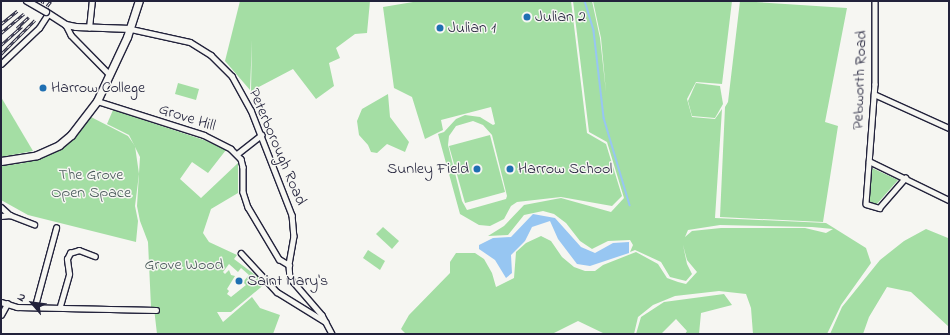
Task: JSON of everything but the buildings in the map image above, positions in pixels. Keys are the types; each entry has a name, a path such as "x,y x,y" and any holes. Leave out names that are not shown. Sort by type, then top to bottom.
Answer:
{"main road":[{"name":"Peterborough Road","path":"27,1 66,24 89,28 131,29"},
{"path":"1,161 24,159 59,144 71,135 97,101 110,75 131,29 138,1"}],"street":[{"path":"89,28 92,1"},
{"name":"Pebworth Road","path":"875,1 874,94 866,204 879,208 906,178"},
{"path":"1,64 38,29 47,13"},
{"path":"66,24 71,35 110,75"},
{"name":"Peterborough Road","path":"131,29 180,39 211,55 232,76 261,135 292,215 294,236 289,265"},
{"path":"874,94 949,128"},
{"name":"Grove Hill","path":"97,101 204,134 217,140 237,154"},
{"path":"261,135 237,154 243,167 243,192 248,207 279,258 289,265 292,282 326,322 332,334"},
{"path":"869,161 949,200"},
{"path":"1,207 10,215 34,224"},
{"path":"1,216 10,215"},
{"path":"35,306 56,228"},
{"path":"60,306 69,274 67,259 70,253 79,250 95,256"},
{"path":"241,253 277,292 326,322"},
{"path":"1,302 7,304 35,306 156,310"},
{"path":"1,315 7,304"}],"green space":[{"path":"240,1 370,1 367,33 355,34 336,48 340,58 329,63 334,86 316,99 293,69 251,91 252,40 250,90 225,61"},
{"path":"419,1 571,1 587,133 606,144 622,196 612,206 561,197 517,202 511,206 504,219 490,226 479,225 460,214 438,134 444,132 456,119 465,115 480,117 493,125 495,124 491,107 441,120 443,130 425,139 412,97 394,88 383,7","holes":["473,121 483,125 492,135 507,196 506,199 467,210 462,201 448,145 449,136 456,126"]},
{"path":"573,1 592,1 600,38 606,92 601,38 593,1 732,1 722,84 696,82 687,99 692,117 715,119 722,109 715,218 826,223 866,248 871,263 841,305 827,334 753,334 751,308 746,294 719,291 675,296 653,305 638,317 634,334 605,334 578,321 552,334 406,334 401,329 409,315 450,273 450,262 456,253 475,253 484,259 492,273 496,287 514,278 516,252 526,243 541,236 551,241 562,257 574,267 585,271 595,271 603,265 636,252 658,264 667,278 678,282 686,284 697,272 687,260 683,245 687,264 692,274 686,281 670,277 661,262 635,250 630,252 633,245 630,240 608,241 592,249 580,241 566,223 554,214 543,211 524,215 508,235 488,236 504,226 524,205 561,198 611,212 624,198 607,142 589,132","holes":["720,225 812,227 833,229 826,233 805,228 721,228 692,231 685,237 688,230"]},
{"path":"740,1 847,8 825,122 838,126 823,222 720,217 725,107 728,102"},
{"path":"178,83 199,89 196,100 175,94"},
{"path":"696,83 720,86 723,104 715,118 692,116 688,101"},
{"path":"388,94 390,117 409,142 405,152 387,144 377,153 371,152 368,145 359,135 357,121 362,109"},
{"path":"1,97 33,151 1,157"},
{"name":"Grove Wood","path":"113,110 204,140 226,150 208,173 192,162 180,179 201,198 238,163 238,193 211,209 203,233 209,242 237,255 234,259 266,283 231,312 217,312 223,322 252,297 260,308 280,315 273,334 157,334 154,308 151,307 148,242 140,221 137,206 140,157 129,135 107,124","holes":["229,264 238,272 241,268 249,275 243,282 246,285 231,297 227,294 229,291 227,289 235,276 231,275 229,270 225,274 223,272"]},
{"name":"The Grove Open Space","path":"91,117 128,136 135,146 139,174 135,206 138,221 136,242 28,215 1,200 1,166 24,163 56,151 75,137"},
{"name":"Sunley Field","path":"490,135 505,192 465,203 449,146"},
{"path":"872,168 898,180 876,205 867,200"},
{"path":"383,227 399,241 392,249 376,234"},
{"path":"926,229 948,238 949,242 949,327 911,292 887,287 869,317 863,334 830,334 842,307 880,260 904,241"},
{"path":"368,250 385,261 380,270 363,258"},
{"path":"724,294 732,305 701,313 699,334 685,334 687,331 676,319 661,334 636,334 641,317 664,302"}],"water":[{"path":"533,214 555,218 581,247 595,253 613,243 629,242 629,253 590,266 577,264 558,239 550,221 532,227 525,241 511,255 512,273 506,278 495,260 479,249 479,245 493,238 511,237"}],"waterway":[{"path":"585,1 594,31 604,118 630,205"}],"railway":[{"path":"47,6 51,1"},
{"path":"1,24 17,11"},
{"path":"1,33 24,14"},
{"path":"17,28 29,17"},
{"path":"1,54 35,20"},
{"path":"1,45 22,26"}],"place":[{"name":"Julian 2","path":"527,17"},
{"name":"Julian 1","path":"440,28"},
{"name":"Harrow College","path":"43,88"},
{"name":"Sunley Field","path":"477,169"},
{"name":"Harrow School","path":"510,169"},
{"name":"Saint Mary's","path":"239,281"}]}
